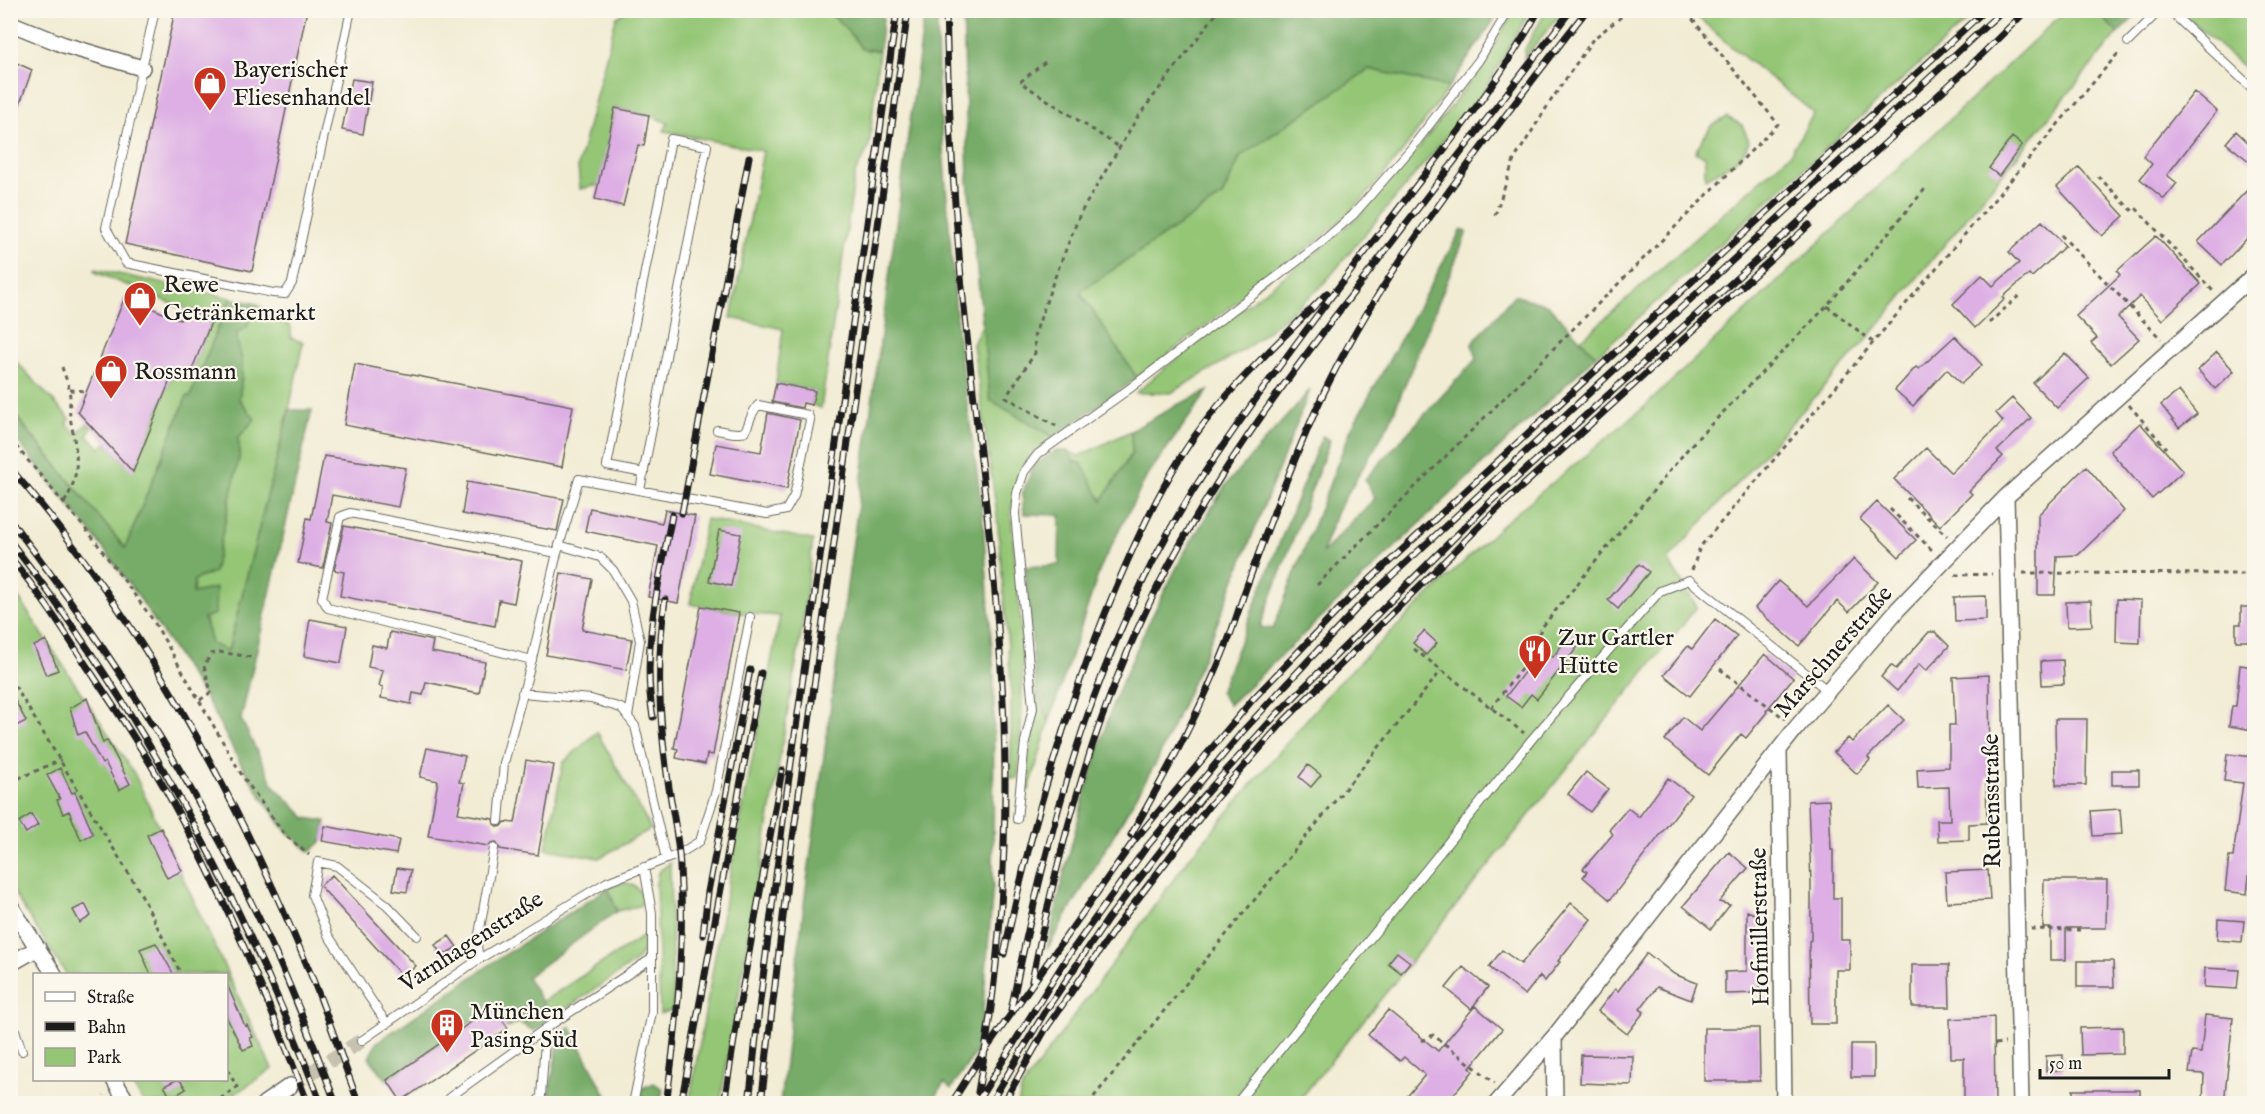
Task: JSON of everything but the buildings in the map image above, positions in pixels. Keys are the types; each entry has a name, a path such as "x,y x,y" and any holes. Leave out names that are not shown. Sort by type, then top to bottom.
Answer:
{"street":[{"path":"10,23 64,45 142,68"},
{"name":"Marschnerstraße","path":"1501,1098 1554,1037 1796,728 1898,609 2006,497 2254,275"},
{"name":"Rubensstraße","path":"2006,497 2021,1104"},
{"name":"Hofmillerstraße","path":"1779,750 1784,1104"},
{"path":"10,905 53,973"},
{"path":"10,964 38,948"},
{"path":"1554,1037 1555,1104"},
{"path":"115,1081 128,1104"},
{"path":"264,1104 290,1086"}],"lane":[{"path":"155,10 106,228 126,263 285,294 292,283 351,10"},
{"path":"1017,819 1025,742 1033,708 1015,513 1017,493 1024,472 1038,454 1129,389 1316,247 1353,215 1410,150 1479,60 1509,10"},
{"path":"2128,42 2160,10"},
{"path":"2169,10 2254,90"},
{"path":"640,490 644,473 707,146 671,139 607,466 644,473"},
{"path":"499,820 504,763 532,660 558,549 579,479 768,514 786,510 794,496 810,420 808,415 758,405 752,412 750,424 745,432 737,435 717,430"},
{"path":"532,660 328,608 322,598 340,517 350,513 600,557 613,570 631,601 640,641 628,717"},
{"path":"1236,1104 1532,739 1660,591 1689,580 1827,690"},
{"name":"Varnhagenstraße","path":"360,1041 479,959 607,882 666,859 700,841 716,791 750,617"},
{"path":"522,693 591,699 621,708 635,726 666,859"},
{"path":"479,959 477,946 494,848"},
{"path":"387,1024 328,935 312,896 318,862 337,866 387,905 417,936"},
{"path":"633,1104 652,1012 652,913 644,867"},
{"path":"448,1104 450,1097 651,958"},
{"path":"10,1015 22,1050"},
{"path":"536,1104 541,1096 546,1029"}],"path":[{"path":"1068,432 1006,397 1035,353 1034,338 1080,214 1137,118 1219,10"},
{"path":"1496,215 1514,160 1550,102 1593,39 1630,10"},
{"path":"1317,585 1778,124 1685,10"},
{"path":"1689,580 1700,548 2128,42"},
{"path":"1045,62 1020,82 1119,147"},
{"path":"2098,176 2131,210 2135,207 2215,292"},
{"path":"1491,708 1534,652 1534,642 1543,626 1690,447 1827,306 1924,189"},
{"path":"2061,235 2170,349"},
{"path":"1989,323 2022,293"},
{"path":"1827,306 1874,343"},
{"path":"62,367 70,390 69,408 75,432 77,467 70,493 63,503"},
{"path":"70,390 86,391"},
{"path":"2120,395 2166,448"},
{"path":"10,440 93,538 153,620 243,777 285,835 318,862"},
{"path":"1907,498 1945,534"},
{"path":"1890,509 1930,548"},
{"path":"1955,575 2008,573 2254,574"},
{"path":"1414,649 1532,739"},
{"path":"200,700 211,692 204,666 211,654 219,652 251,657"},
{"path":"1720,669 1796,728"},
{"path":"1089,1104 1441,671"},
{"path":"10,678 62,760 141,894 180,973"},
{"path":"10,782 62,760"},
{"path":"2016,929 2080,930"},
{"path":"1422,1041 1433,1035 1501,1098"},
{"path":"1995,1044 2005,1043"},
{"path":"213,1104 237,1087 228,1071"}],"green space":[{"path":"963,10 1500,11 1449,87 1369,69 1241,156 1222,196 1080,292 1137,378 1054,437 990,400 968,181"},
{"path":"626,11 822,11 839,21 862,49 879,51 869,147 855,173 821,408 812,405 814,391 776,383 783,329 731,318 763,151 664,131 668,123 649,115 615,108 599,185 580,189 578,166 616,18"},
{"path":"822,11 884,11 879,51 862,49 839,21"},
{"path":"925,11 937,11 938,84 958,340 982,507 994,678 993,886 980,1046 951,1089 944,1083 931,1103 780,1103 805,896"},
{"path":"1514,11 1530,11 1483,93 1321,287 1247,348 1171,393 1136,393 1161,371 1320,249 1361,214 1417,150 1483,65"},
{"path":"1546,11 1563,11 1524,58 1525,49"},
{"path":"1691,11 1978,11 1596,356 1581,340 1790,154 1814,113 1729,45"},
{"path":"2065,11 2096,11 2118,33 1868,338 1668,560 1697,607 1297,1103 1018,1104 1022,1087 1190,857 1336,685 1505,522 1643,408"},
{"path":"2096,11 2141,11 2118,33"},
{"path":"2180,11 2254,11 2254,76"},
{"path":"1369,69 1449,87 1392,165 1343,219 1137,378 1080,292 1222,196 1241,156"},
{"path":"1727,117 1742,125 1749,141 1737,159 1705,178 1705,156 1696,153 1697,148 1711,126"},
{"path":"1461,230 1467,232 1389,424 1337,511 1322,553 1375,498 1365,479 1476,359 1472,344 1514,295 1548,305 1596,356 1229,705 1220,692 1322,436 1330,440 1260,627 1273,629 1351,429"},
{"path":"95,269 230,298 125,548 11,410 10,355 70,419 67,423 76,434 88,423 92,428 87,435 100,448 106,443 133,471 173,373 188,379 212,320 95,272"},
{"path":"230,298 257,304 250,314 247,327 237,332 237,343 242,360 239,399 255,419 238,438 240,453 214,572 194,580 193,593 216,588 215,614 204,618 211,644 228,651 289,410 312,410 241,719 274,786 306,818 326,821 322,841 310,852 284,829 263,799 241,764 209,704 140,599 100,544 11,433 10,410 125,548"},
{"path":"257,304 291,327 291,338 303,342 289,410 228,651 211,644 204,618 216,588 193,593 194,580 214,572 240,453 238,438 254,420 239,399 242,360 237,343 237,332 247,327 250,313"},
{"path":"983,323 990,400 1054,437 1034,453 1022,469 1015,488 1011,513 1023,649 1018,778 1011,779 1011,684 997,515 973,344"},
{"path":"1310,390 1203,659 1157,761 1047,949 1086,790 1113,703 1145,630 1184,553 1225,486"},
{"path":"1208,391 1147,476 1101,566 1049,722 1036,691 1025,567 1059,565 1060,515 1024,514 1022,494 1034,465 1055,451 1068,451 1074,462 1081,463 1102,501 1132,453 1131,431 1177,405"},
{"path":"1131,431 1132,453 1101,502 1081,463 1074,462 1068,451 1079,456"},
{"path":"706,519 813,540 801,635 720,1103 689,1104 726,895 780,616 739,613 690,604"},
{"path":"10,585 134,773 227,973 65,973 11,889"},
{"path":"1036,691 1049,722 1029,790 1023,790 1036,713"},
{"path":"597,732 651,829 599,858 546,849 563,763"},
{"path":"670,863 673,1010 660,1014 656,884 658,872"},
{"path":"624,882 635,886 643,895 644,902 639,906 617,911 608,888"},
{"path":"608,888 617,911 527,977 552,1018 534,1031 519,1022 508,1028 493,1007 387,1080 369,1058 376,1043 495,961"},
{"path":"645,935 645,948 635,962 552,1018 542,1002"},
{"path":"228,975 272,1069 221,1103 144,1103 130,1081 228,1081"},
{"path":"570,1026 608,1103 547,1103 560,1035"},
{"path":"654,1083 663,1089 660,1103 640,1103 642,1088"}],"tunnel":[{"path":"290,1086 361,1041"}],"railway":[{"path":"749,1104 784,813 897,10"},
{"path":"761,1104 789,866 908,10"},
{"path":"946,10 958,244 997,611 1004,723 1005,816 1001,908 992,1001 978,1092"},
{"path":"1011,1010 1042,869 1082,731 1135,598 1168,534 1205,472 1253,404 1475,109 1539,10"},
{"path":"1032,981 1067,828 1098,728 1137,631 1180,545 1202,506 1251,431 1303,359 1571,10"},
{"path":"1131,835 1206,693 1300,447 1319,403 1358,328 1429,219 1587,10"},
{"path":"951,1104 982,1055 1133,842 1254,698 1350,598 1985,10"},
{"path":"976,1104 1068,956 1145,849 1243,731 1358,607 2003,10"},
{"path":"990,1104 1046,1010 1108,919 1200,800 1276,715 1488,504 1968,68 2027,10"},
{"path":"682,513 749,157"},
{"path":"1003,1104 1045,1030 1117,926 1208,807 1284,721 1495,511 1809,225"},
{"path":"1004,954 1024,869 1059,743 1087,660 1130,555 1150,513 1184,452 1215,409 1251,369 1327,293"},
{"path":"10,468 100,582 178,704 213,767 277,897 306,963 359,1104"},
{"path":"653,717 650,692 650,641 657,590 672,515"},
{"path":"10,520 48,570 120,674 154,727 217,836 282,967 336,1104"},
{"path":"10,541 104,673 147,741 186,811 259,955 321,1104"},
{"path":"10,557 59,624 129,730 169,796 244,947 308,1104"},
{"path":"665,600 660,646 661,713 665,758 677,835 681,896 681,956 677,1016 666,1104"},
{"path":"703,935 708,892 750,670"},
{"path":"681,1104 761,673"},
{"path":"724,1104 782,770"}],"place":[{"name":"Bayerischer Fliesenhandel","path":"210,112"},
{"name":"Rewe Getränkemarkt","path":"140,327"},
{"name":"Rossmann","path":"111,400"},
{"name":"Zur Gartler Hütte","path":"1535,680"},
{"name":"München Pasing Süd","path":"447,1054"}]}
